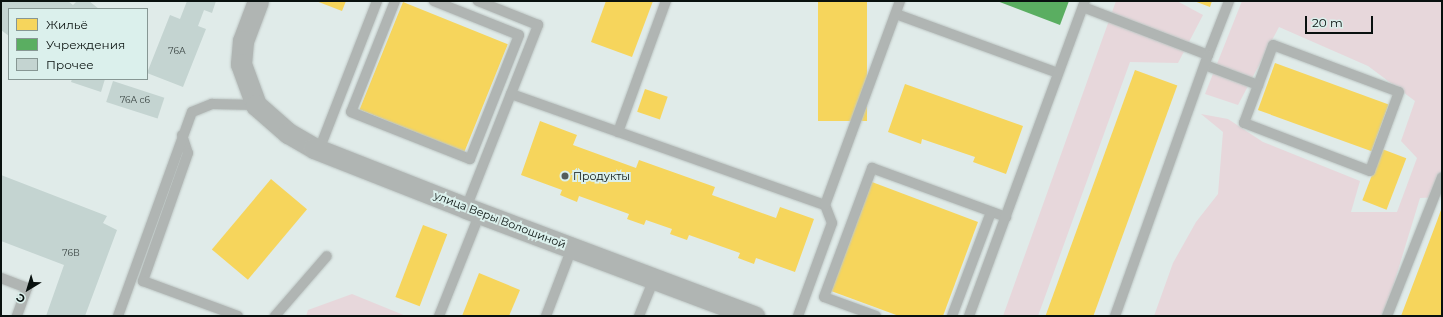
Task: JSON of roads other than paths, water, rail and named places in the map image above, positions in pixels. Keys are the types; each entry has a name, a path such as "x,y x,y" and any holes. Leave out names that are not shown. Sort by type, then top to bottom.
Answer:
{"street":[{"path":"256,105 241,64 243,40 258,1"},
{"name":"улица Веры Волошиной","path":"256,105 288,133 319,150 572,248 754,316"}],"lane":[{"path":"319,150 377,1"},
{"path":"351,112 395,1"},
{"path":"434,1 520,35 470,160"},
{"path":"438,316 473,210 483,165 538,25 478,1"},
{"path":"618,132 666,1"},
{"path":"798,316 832,223 825,205 900,1"},
{"path":"1115,316 1208,54 1229,1"},
{"path":"969,316 1084,4 1208,54"},
{"path":"896,14 1058,73"},
{"path":"1273,45 1399,92 1370,171 1244,123 1258,85 1273,45"},
{"path":"1205,65 1258,85"},
{"path":"511,94 825,205"},
{"path":"118,316 182,135 192,112 212,104 256,105"},
{"path":"333,112 351,112 483,165"},
{"path":"182,135 188,153 143,281 238,316"},
{"path":"876,316 824,297 872,168 1006,217"},
{"path":"1387,316 1442,177"},
{"path":"952,316 991,212"},
{"path":"546,316 572,248"},
{"path":"275,316 327,256"},
{"path":"1,278 28,288 17,316"},
{"path":"639,316 654,279"}],"place":[{"name":"Продукты","path":"565,176"}]}
